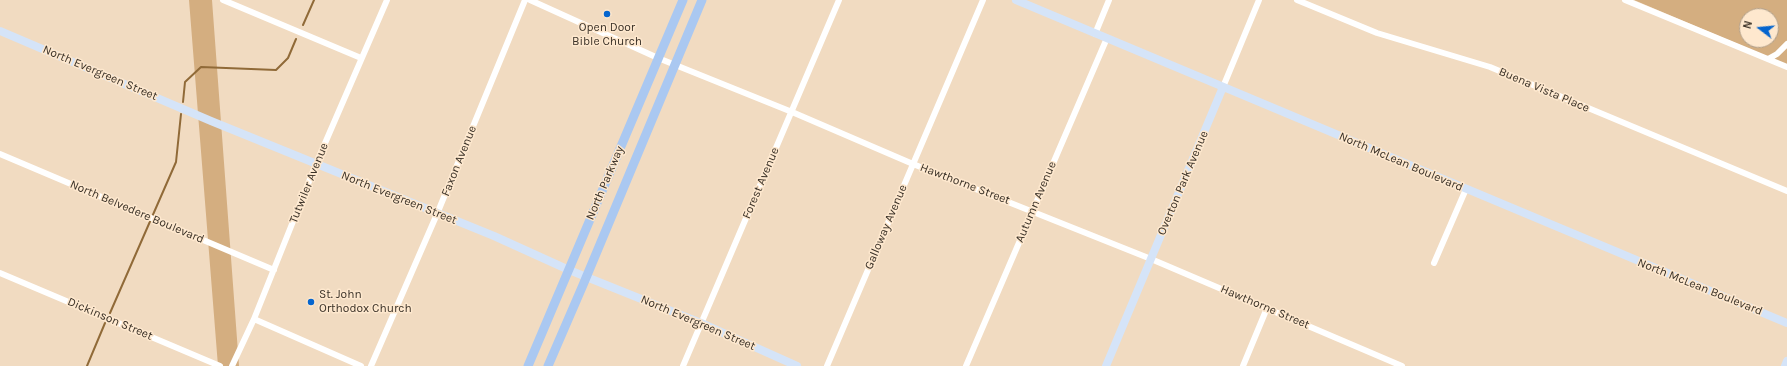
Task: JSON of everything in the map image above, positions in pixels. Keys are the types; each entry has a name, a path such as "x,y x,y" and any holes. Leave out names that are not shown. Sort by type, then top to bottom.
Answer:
{"main road":[{"name":"North Parkway","path":"528,366 683,0"},
{"name":"North Parkway","path":"548,366 587,277 702,0"}],"street":[{"path":"223,0 361,58"},
{"name":"Tutwiler Avenue","path":"232,366 254,319 316,164 387,0"},
{"name":"Faxon Avenue","path":"371,366 437,214 525,0"},
{"name":"Hawthorne Street","path":"530,0 658,58 792,112 913,164 1032,210 1151,259 1402,366"},
{"name":"Forest Avenue","path":"683,366 839,0"},
{"name":"Galloway Avenue","path":"827,366 983,0"},
{"name":"North McLean Boulevard","path":"1016,0 1787,324"},
{"path":"1095,34 1109,0"},
{"name":"Overton Park Avenue","path":"1106,366 1259,0"},
{"name":"Buena Vista Place","path":"1296,0 1377,33 1490,67 1787,191"},
{"path":"1625,0 1787,67"},
{"name":"North Evergreen Street","path":"0,32 437,214 494,236 569,270 701,323 797,366"},
{"name":"Autumn Avenue","path":"966,366 1107,38"},
{"path":"1768,59 1777,54 1787,44"},
{"name":"North Belvedere Boulevard","path":"0,154 274,270"},
{"path":"1434,263 1466,190"},
{"name":"Dickinson Street","path":"0,273 220,366"},
{"path":"1243,366 1267,308"},
{"path":"254,319 361,366"},
{"path":"1381,366 1384,358"},
{"path":"1785,366 1787,361"}],"shaded area":[{"path":"189,0 212,0 239,366 218,366"},
{"path":"1634,0 1787,0 1787,64 1747,48 1779,48 1779,8 1739,8 1739,45"}],"waterway":[{"path":"303,25 314,0"},
{"path":"183,102 185,82 201,67 276,70 288,58 296,39"},
{"path":"110,313 176,162 181,114"},
{"path":"87,366 105,323"}],"place":[{"name":"Open Door Bible Church","path":"607,14"},
{"name":"St. John Orthodox Church","path":"311,302"}]}
